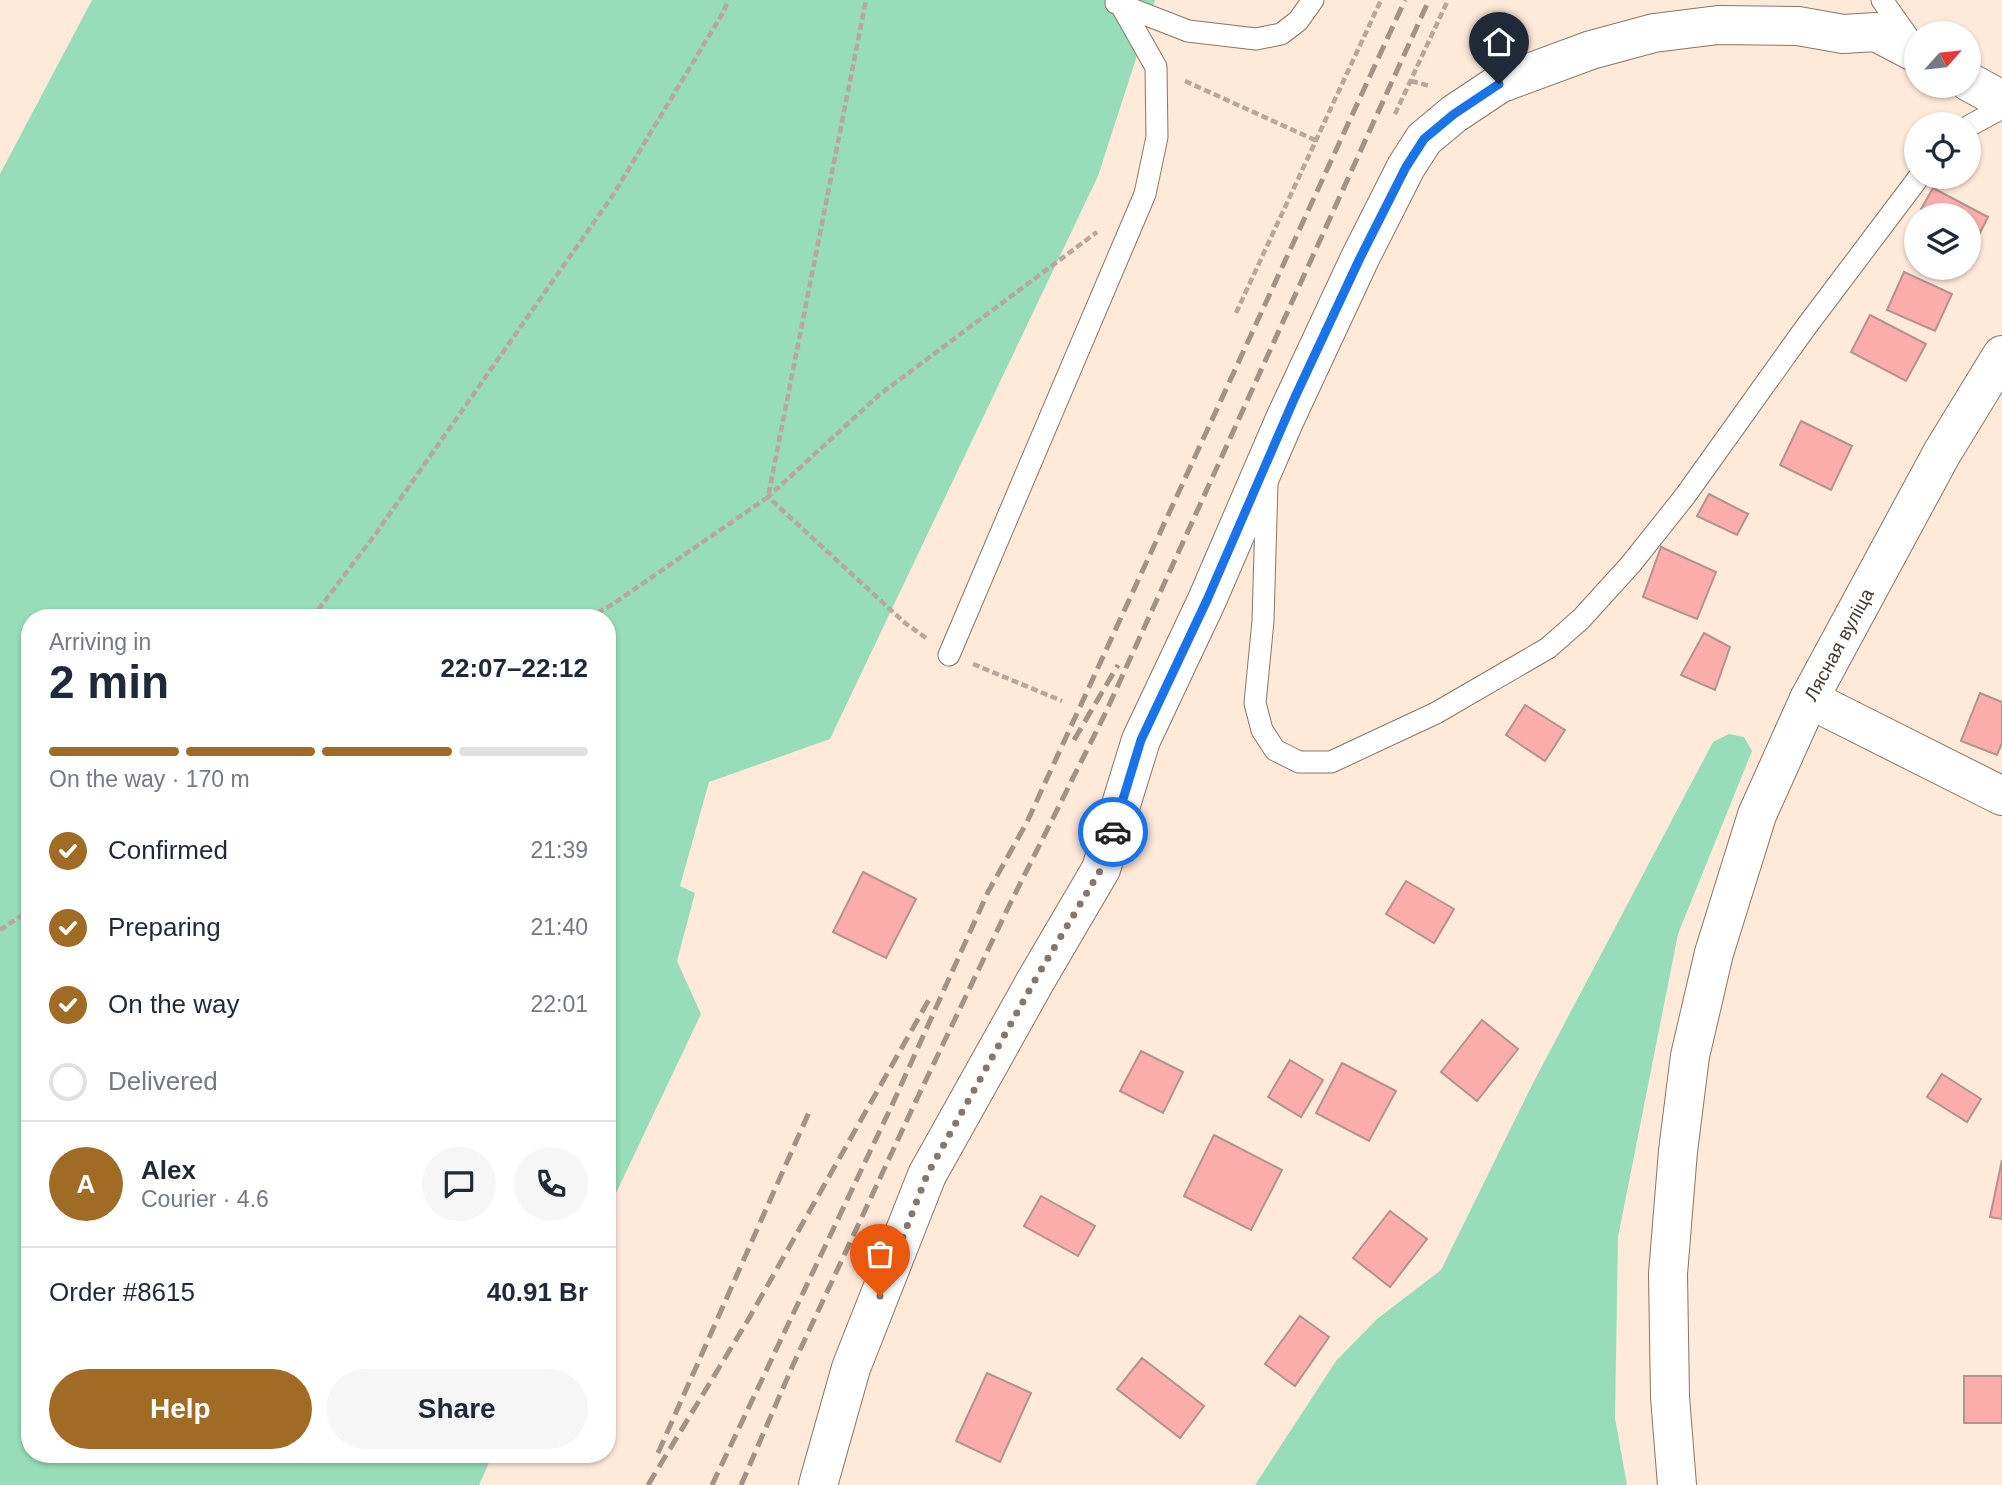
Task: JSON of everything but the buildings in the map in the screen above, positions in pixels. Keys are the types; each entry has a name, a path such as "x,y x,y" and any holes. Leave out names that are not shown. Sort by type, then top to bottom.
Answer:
{"street":[{"path":"818,1485 851,1368 927,1175 1035,980 1101,869 1141,740 1207,600 1267,460 1360,258 1406,167 1424,139 1454,114 1499,84 1603,47 1654,33 1718,25 1798,26 1843,34 1877,32 1904,45"},
{"path":"1981,89 2002,100"},
{"name":"Лясная вуліца","path":"1677,1485 1670,1397 1668,1274 1678,1151 1690,1056 1714,953 1757,815 1808,699 1942,453 2002,355"},
{"path":"1808,699 2002,796"}],"lane":[{"path":"1123,2 1188,31 1256,39 1281,34 1298,21 1313,0"},
{"path":"1882,0 1904,33"},
{"path":"949,654 1145,194 1157,137 1156,67 1123,2"},
{"path":"1981,119 2002,108"},
{"path":"1267,460 1262,621 1255,703 1262,730 1275,750 1299,762 1331,762 1436,713 1548,648 1581,619 1631,564 1685,496 1910,189"}],"path":[{"path":"319,609 377,532 613,195 724,11 727,0"},
{"path":"768,497 866,0"},
{"path":"1236,313 1381,0"},
{"path":"1156,67 1317,142"},
{"path":"605,609 768,497 879,395 1022,290 1145,194"},
{"path":"768,497 905,623 949,654 1062,701"},
{"path":"0,930 21,915"}],"green space":[{"path":"92,0 1155,0 1098,176 830,739 709,782 680,886 695,893 677,961 701,1014 616,1193 616,609 21,609 21,1463 489,1463 479,1485 0,1485 0,174"},
{"path":"1729,734 1744,737 1752,751 1678,934 1618,1237 1615,1418 1627,1485 1255,1485 1336,1361 1377,1319 1441,1270 1532,1085 1713,742"}],"railway":[{"path":"712,1485 893,1103 988,892 1027,822 1405,0"},
{"path":"741,1485 793,1365 914,1105 1105,714 1429,0"},
{"path":"1074,740 1118,665"},
{"path":"648,1485 748,1320 931,996"},
{"path":"658,1453 810,1110"}],"way so far":[{"path":"880,1296 927,1175 1035,980 1101,869 1113,832"}],"route":[{"path":"1113,832 1141,740 1207,600 1295,397 1406,167 1424,139 1454,114 1499,84"}]}
